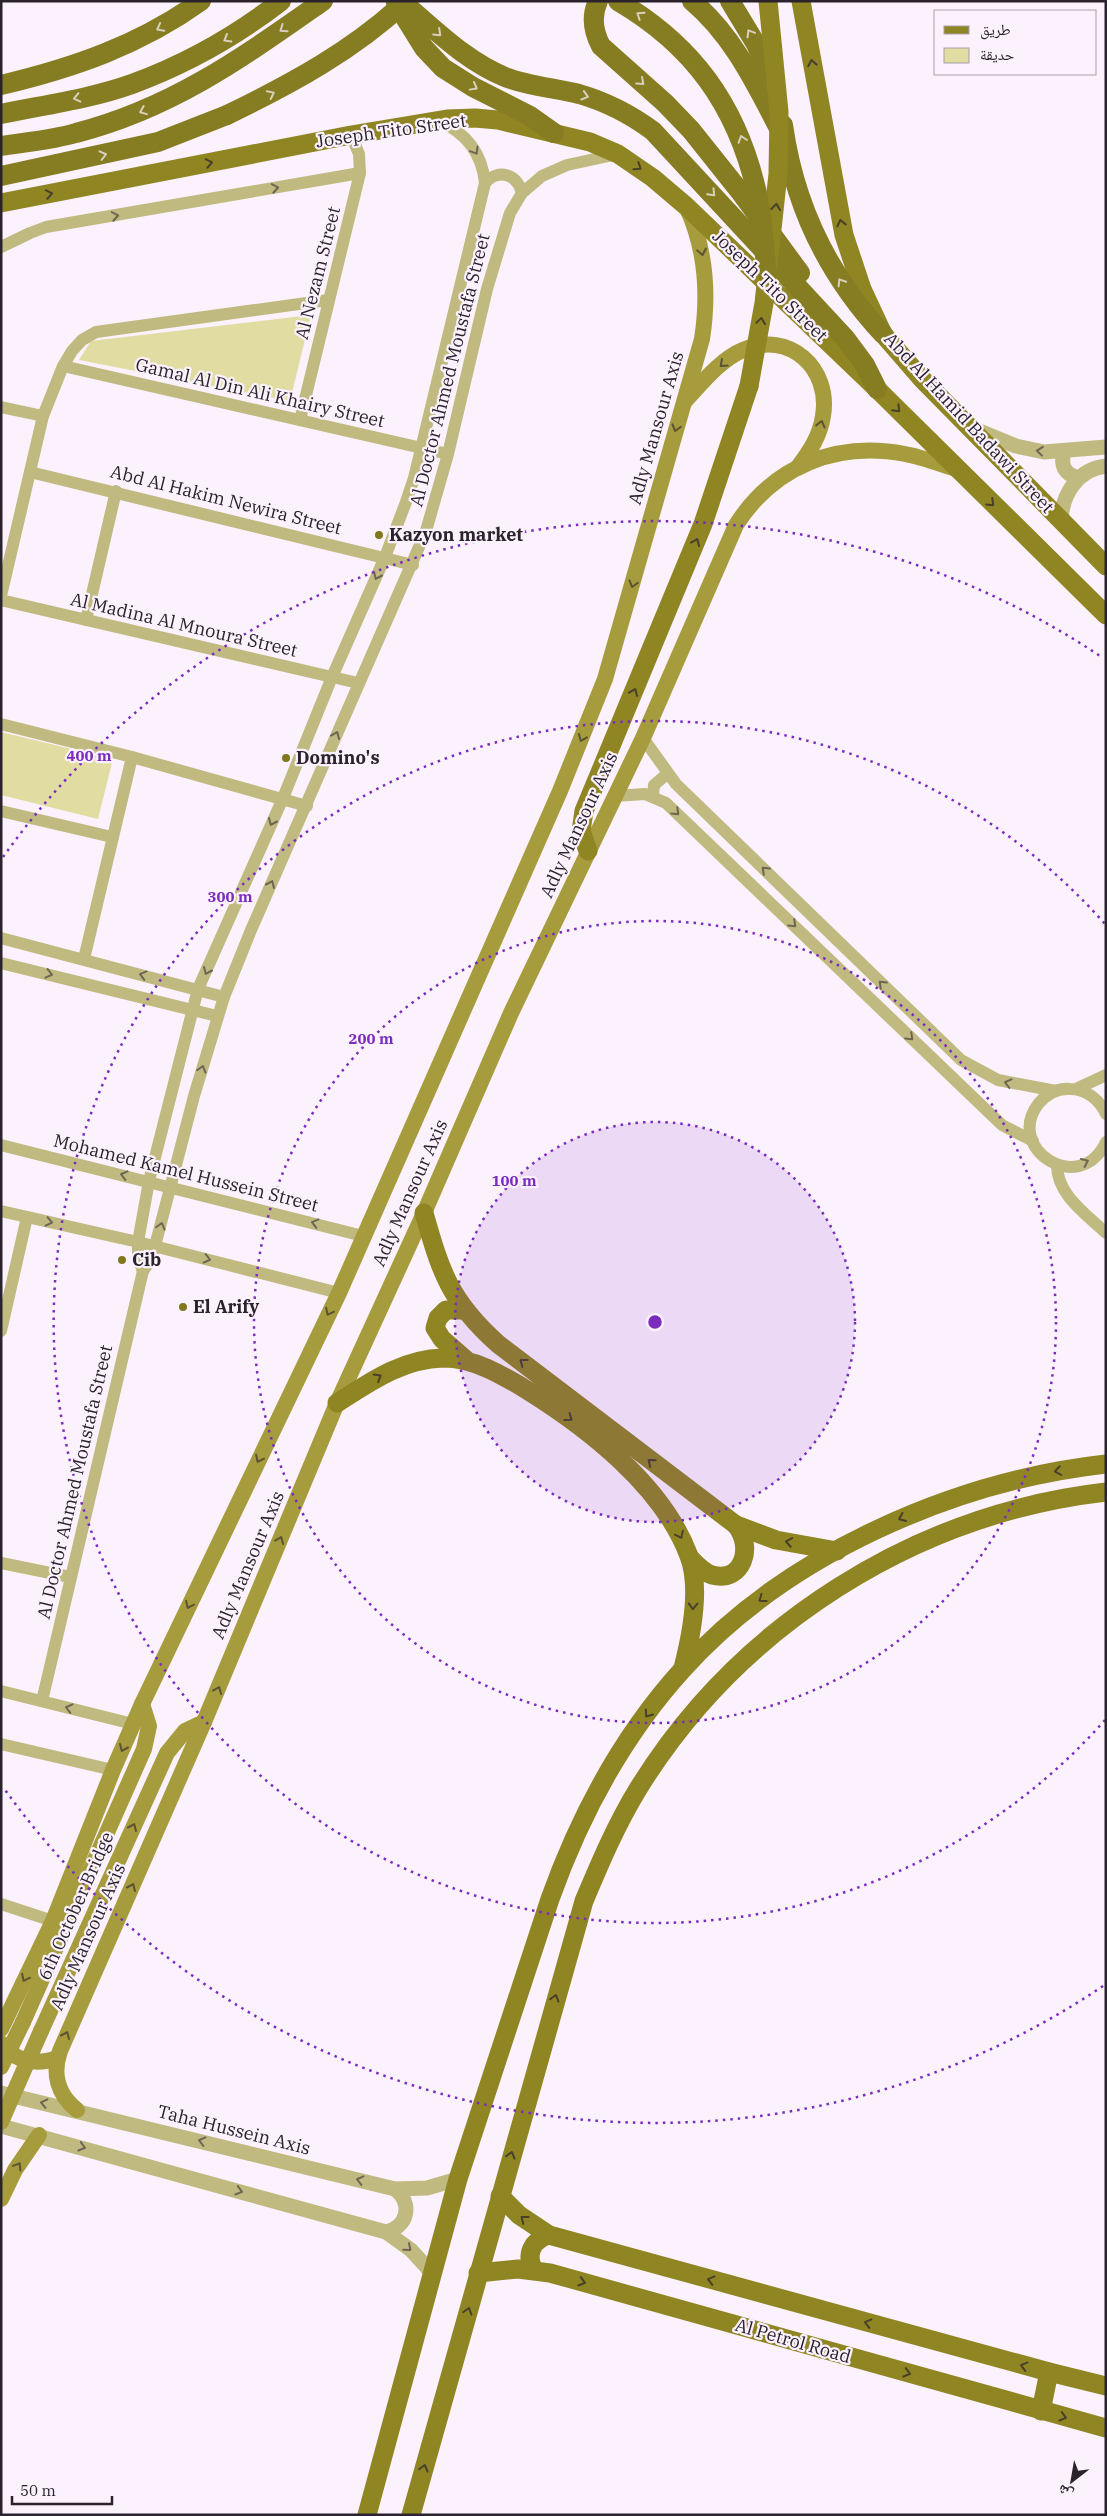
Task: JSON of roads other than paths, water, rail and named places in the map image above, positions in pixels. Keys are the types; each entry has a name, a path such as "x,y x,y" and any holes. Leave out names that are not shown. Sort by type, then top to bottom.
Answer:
{"highway":[{"path":"1,85 46,74 105,54 169,23 201,1"},
{"path":"1,114 130,84 211,48 250,25 282,1"},
{"path":"1,146 74,134 126,118 159,104 225,69 323,1"},
{"path":"395,1 424,48 443,68 473,87 530,116 554,133"},
{"path":"401,1 467,57 484,67 507,77 607,103 632,116 653,131 855,351 878,390"},
{"path":"1,176 158,142 227,115 283,88 339,54 406,1"},
{"path":"598,1 593,21 601,46 665,103 709,153 797,268 810,289 819,310"},
{"path":"618,1 641,16 680,48 702,73 726,107 738,129 756,189 768,273"},
{"path":"692,1 717,25 733,45 786,140"},
{"path":"730,1 756,44 766,66 781,108 786,140 802,205 814,234 849,293 883,334"}],"main road":[{"path":"588,851 581,832 584,811 718,485 749,386 756,356 776,205 779,112 768,1"},
{"name":"Abd Al Hamid Badawi Street","path":"801,1 844,235 862,289 883,334 899,355 968,427 1106,566"},
{"name":"Joseph Tito Street","path":"1,204 351,135 438,121 475,118 498,120 590,142 618,154 654,178 686,206 878,390 956,469"},
{"name":"Adly Mansour Axis","path":"1,2029 54,1921 113,1770 142,1704 339,1293 362,1236 560,792 589,720 620,631 700,348 706,303 701,247 695,225 686,206"},
{"path":"683,403 724,362 742,350 757,346 774,345 793,351 816,370 823,392 824,403 821,427 817,439 798,467"},
{"name":"Adly Mansour Axis","path":"77,2110 61,2091 56,2075 57,2058 204,1722 337,1403 424,1213 511,1013 643,738 736,525 765,489 798,467 839,453 876,450 908,454 956,469"},
{"name":"Abd Al Hamid Badawi Street","path":"956,469 1106,615"},
{"path":"424,1213 435,1256 443,1275 465,1310 498,1344 736,1525 776,1540 837,1551"},
{"path":"465,1310 446,1310 438,1318 435,1328 442,1339 466,1360 494,1372 544,1400 600,1442 628,1469 660,1506 677,1530 690,1558 693,1602 692,1625 683,1668"},
{"path":"337,1403 385,1373 399,1367 430,1359 466,1360"},
{"path":"367,2515 458,2179 550,1899 576,1832 610,1768 658,1699 683,1668 745,1612 793,1577 837,1551 914,1513 947,1501 1017,1480 1106,1464"},
{"path":"411,2515 584,1901 600,1863 638,1790 685,1722 735,1667 772,1634 839,1586 875,1565 945,1532 979,1519 1048,1500 1106,1492"},
{"path":"690,1558 712,1574 722,1575 733,1571 741,1564 746,1554 744,1538 736,1525"},
{"name":"6th October Bridge","path":"1,2067 23,2022 144,1749 149,1726 142,1704"},
{"name":"6th October Bridge","path":"1,2124 166,1753 184,1731 204,1722"},
{"path":"1,2043 23,2060 40,2062 57,2058"},
{"path":"3,2189 39,2135"},
{"name":"Al Petrol Road","path":"500,2196 519,2215 549,2235 1106,2386"},
{"path":"534,2270 530,2260 531,2248 538,2240 549,2235"},
{"name":"Al Petrol Road","path":"478,2273 505,2269 534,2270 1106,2428"},
{"path":"1041,2411 1049,2372"}],"street":[{"name":"Al Doctor Ahmed Moustafa Street","path":"143,1271 138,1259 138,1242 149,1181 198,989 283,798 332,677 385,557 412,486 485,184 481,162 471,144 456,130 438,121"},
{"name":"Al Nezam Street","path":"300,420 360,173 359,154 351,135"},
{"name":"Al Doctor Ahmed Moustafa Street","path":"42,1701 143,1271 150,1261 155,1246 217,1016 251,930 307,806 358,683 412,565 437,497 487,288 506,224 522,193 531,183 553,170 583,160 618,154"},
{"path":"1,247 30,233 46,228 360,173"},
{"path":"485,184 494,176 506,175 517,181 522,193"},
{"path":"1,596 43,416 63,366 82,340 96,332 328,300"},
{"name":"Gamal Al Din Ali Khairy Street","path":"63,366 448,454"},
{"path":"1,407 43,416"},
{"path":"968,427 1029,450 1064,452 1106,447"},
{"path":"1064,452 1062,460 1064,469 1070,476 1078,478"},
{"path":"1061,520 1065,498 1078,478 1092,470 1106,466"},
{"name":"Abd Al Hakim Newira Street","path":"30,472 116,491 412,565"},
{"path":"86,620 116,491"},
{"name":"Al Madina Al Mnoura Street","path":"1,600 358,683"},
{"path":"1,724 132,756 307,806"},
{"path":"643,738 667,774 961,1060 998,1080 1056,1091 1076,1089 1106,1075"},
{"path":"84,959 132,756"},
{"path":"653,795 657,780 667,774"},
{"path":"615,796 653,795 672,808 1002,1125 1033,1141"},
{"path":"1,811 112,837"},
{"path":"1,938 224,997"},
{"path":"1,962 192,1008 217,1016"},
{"path":"1076,1089 1091,1095 1106,1114"},
{"path":"1056,1091 1041,1100 1032,1115 1030,1133 1042,1156 1057,1165 1083,1164 1098,1155 1106,1142"},
{"name":"Mohamed Kamel Hussein Street","path":"1,1145 172,1186 362,1236"},
{"path":"1057,1165 1059,1181 1066,1194 1106,1233"},
{"path":"1,1211 155,1246 339,1293"},
{"path":"1,1330 27,1217"},
{"path":"1,1563 70,1577"},
{"path":"1,1691 133,1724"},
{"path":"1,1744 113,1770"},
{"path":"1,1904 54,1921"},
{"name":"Taha Hussein Axis","path":"1,2093 395,2189 427,2188 458,2179"},
{"path":"1,2124 386,2232 411,2250 432,2273"},
{"path":"386,2232 396,2228 406,2214 406,2203 395,2189"}],"place":[{"name":"Kazyon market","path":"379,535"},
{"name":"Domino's","path":"286,758"},
{"name":"Cib","path":"122,1260"},
{"name":"El Arify","path":"183,1307"}]}
